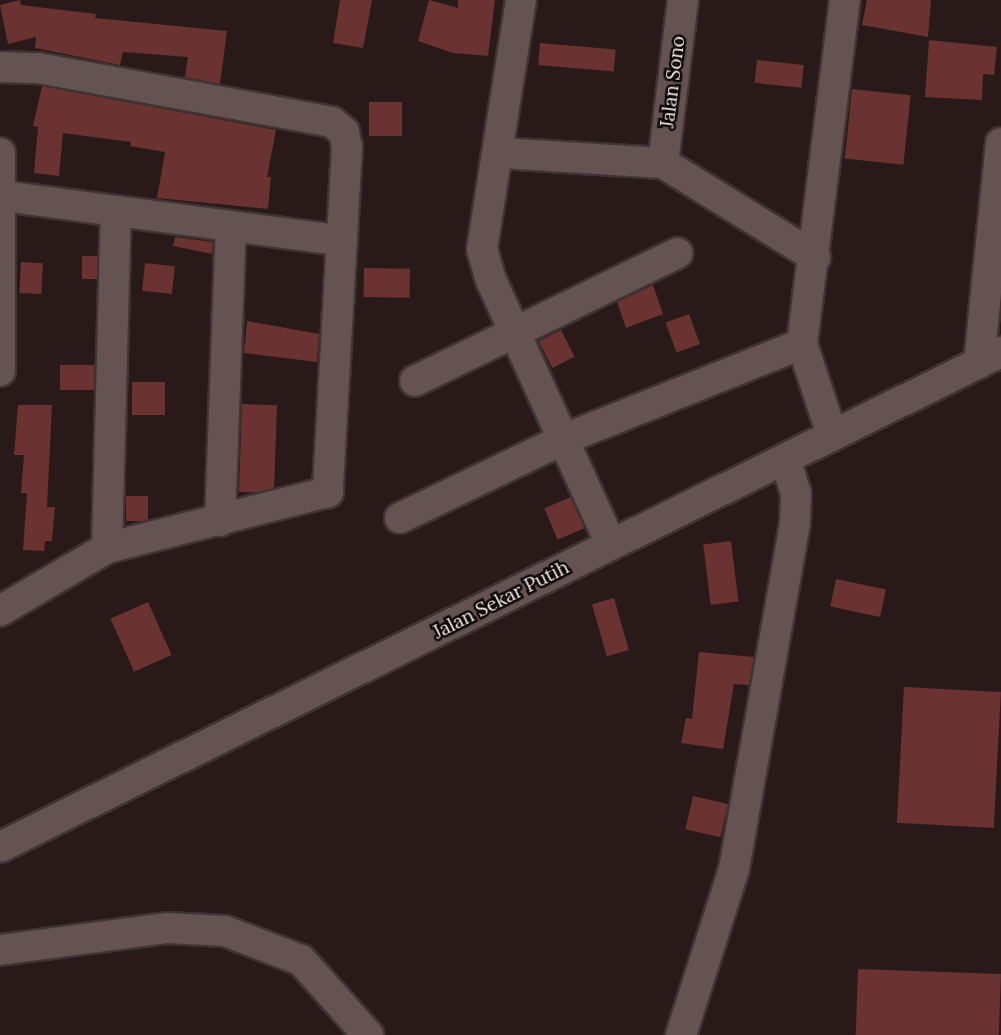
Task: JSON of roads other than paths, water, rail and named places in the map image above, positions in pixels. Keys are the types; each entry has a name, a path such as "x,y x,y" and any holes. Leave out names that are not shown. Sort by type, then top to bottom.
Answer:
{"street":[{"path":"521,0 482,249 491,280 517,332 611,544"},
{"name":"Jalan Sono","path":"663,163 683,0"},
{"path":"832,435 802,344 815,261 845,0"},
{"path":"0,67 38,68 332,122 344,132 346,147 328,492 220,522 107,548 0,611"},
{"path":"990,357 1001,143"},
{"path":"0,153 0,371"},
{"path":"499,153 663,163 815,261"},
{"path":"2,196 342,241"},
{"path":"107,548 116,211"},
{"path":"220,522 231,226"},
{"path":"415,381 678,253"},
{"path":"400,517 564,439 802,344"},
{"name":"Jalan Sekar Putih","path":"0,847 990,357"},
{"path":"681,1035 736,856 795,523 796,494 785,459"},
{"path":"0,950 168,928 225,932 301,960 368,1035"}]}
